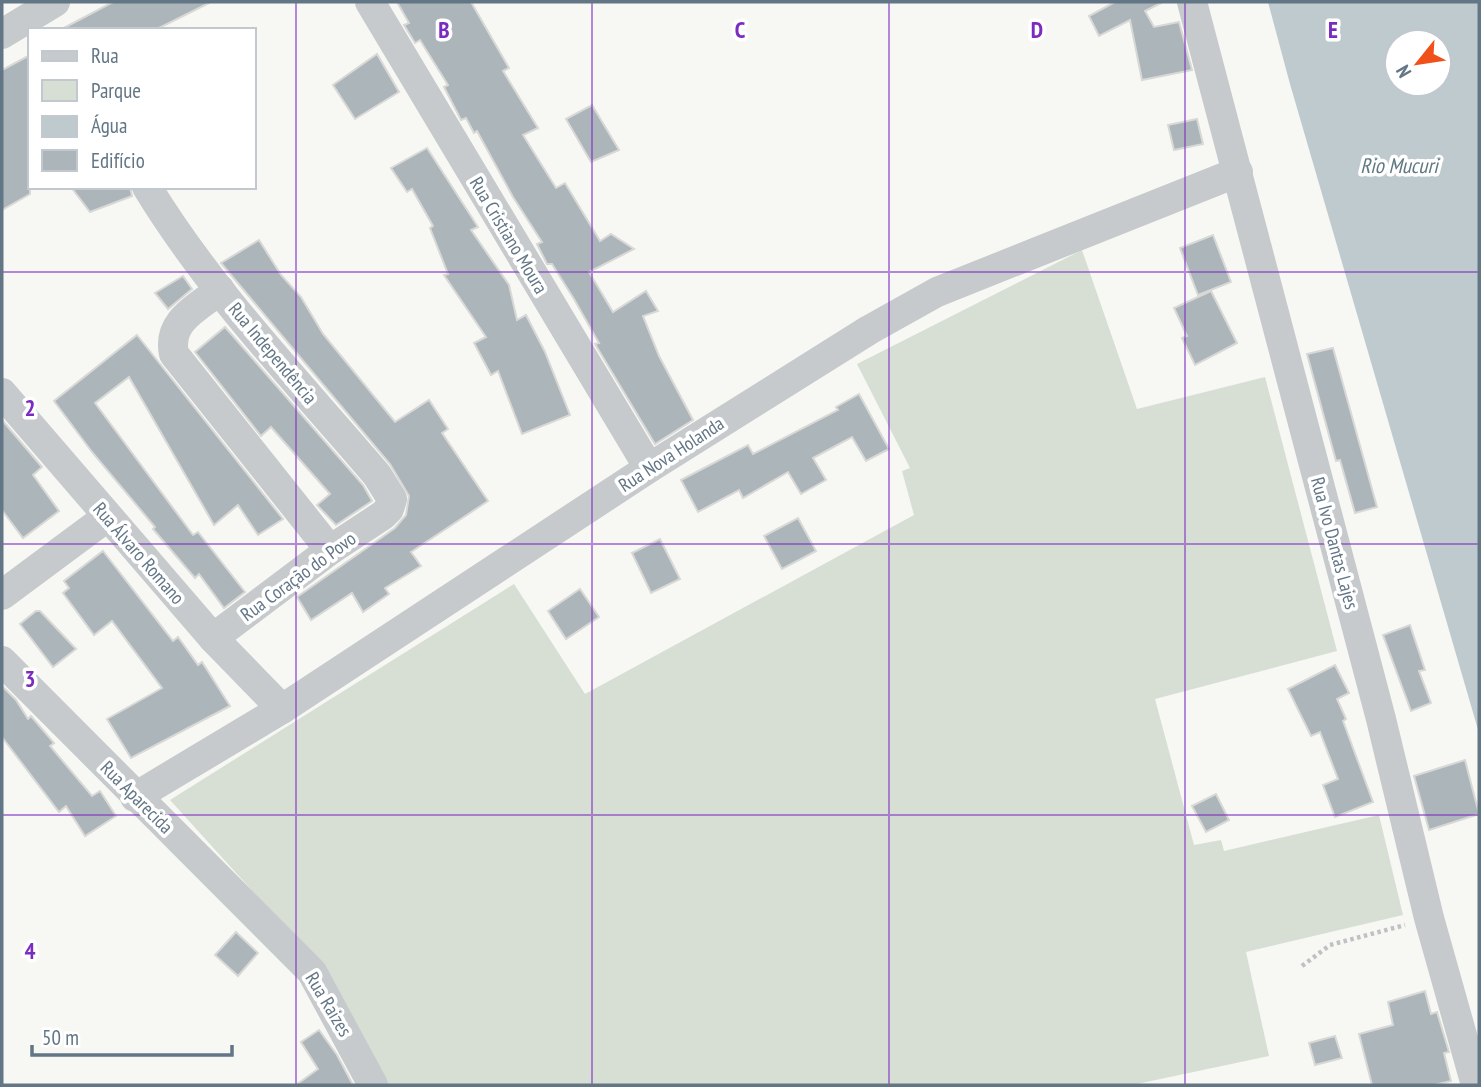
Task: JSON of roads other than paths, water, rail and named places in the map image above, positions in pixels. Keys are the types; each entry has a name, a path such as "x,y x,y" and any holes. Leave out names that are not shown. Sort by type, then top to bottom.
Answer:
{"street":[{"name":"Rua Cristiano Moura","path":"370,2 649,468"},
{"name":"Rua Ivo Dantas Lajes","path":"1192,2 1381,719 1429,918 1476,1085"},
{"path":"2,34 44,11"},
{"name":"Rua Nova Holanda","path":"135,797 282,709 649,468 869,330 937,292 1238,172"},
{"name":"Rua Independência","path":"148,189 169,223 220,290 377,475 392,499 389,509 383,514"},
{"path":"220,290 177,324 172,343 174,354 330,550"},
{"name":"Rua Álvaro Romano","path":"2,393 213,638 282,709"},
{"name":"Rua Coração do Povo","path":"213,638 330,550 383,514"},
{"path":"2,596 107,517"},
{"name":"Rua Aparecida","path":"2,661 135,797 274,932"},
{"name":"Rua Raizes","path":"274,932 312,972 373,1085"}],"water":[{"name":"Rio Mucuri","path":"1268,2 1479,2 1479,733 1290,84"}]}
